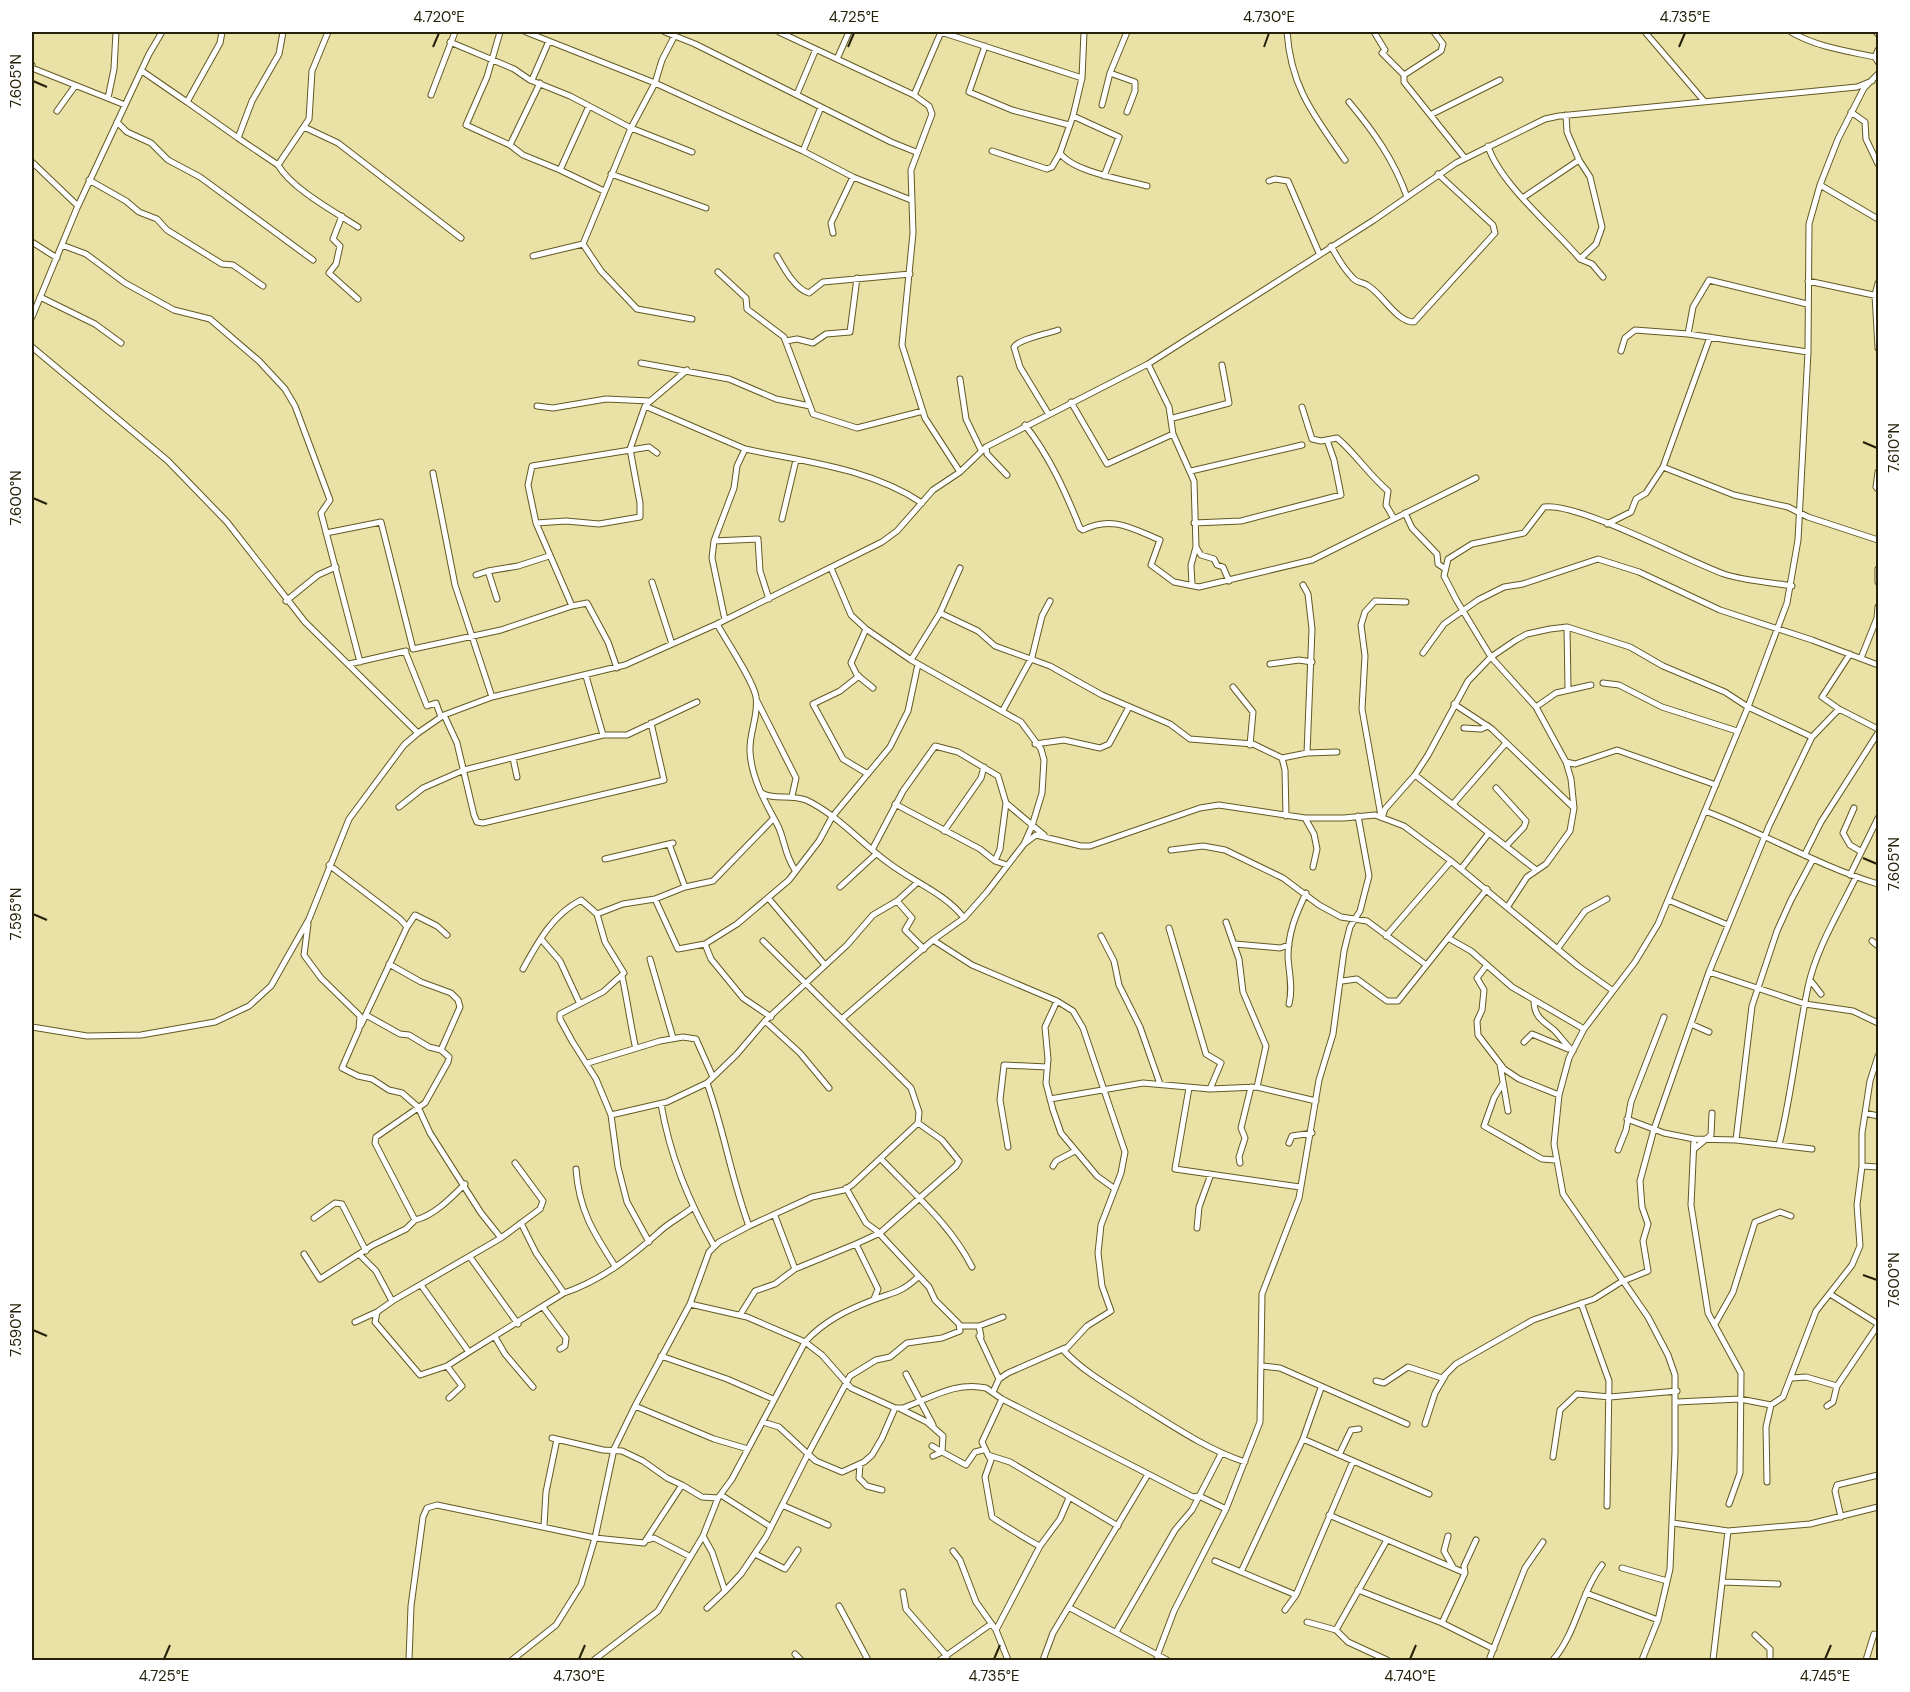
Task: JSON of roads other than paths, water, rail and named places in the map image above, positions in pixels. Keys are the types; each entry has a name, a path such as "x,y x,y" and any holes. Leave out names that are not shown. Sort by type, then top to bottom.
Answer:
{"street":[{"path":"108,98 114,69 116,32"},
{"path":"32,317 89,180 162,32"},
{"path":"187,102 220,43 222,32"},
{"path":"238,138 252,101 279,54 283,32"},
{"path":"278,165 309,119 312,71 328,32"},
{"path":"431,95 455,32"},
{"path":"500,32 492,60 466,125 510,145 523,155 604,191"},
{"path":"531,32 655,83 853,177 911,200"},
{"path":"666,32 797,94 891,142 916,152"},
{"path":"779,32 790,34 816,49 914,95 928,106 932,114 911,170 913,233 902,345 922,411 960,472"},
{"path":"837,59 849,32"},
{"path":"914,95 941,32 1082,78"},
{"path":"992,151 1047,169 1052,167 1060,153 1073,116 1082,78 1084,32"},
{"path":"1102,105 1110,73 1127,32"},
{"path":"1287,32 1289,52 1302,97 1345,160"},
{"path":"1374,32 1385,50 1382,54 1404,75 1404,82 1432,114 1464,157"},
{"path":"1404,75 1441,51 1443,44 1434,32"},
{"path":"1645,32 1704,101"},
{"path":"1791,32 1834,49 1877,59 1878,50"},
{"path":"583,244 631,128 655,83 662,60 675,35"},
{"path":"532,80 549,40"},
{"path":"450,42 589,106 631,128 692,152"},
{"path":"985,46 968,89 972,94 1012,110 1069,125"},
{"path":"797,94 816,49"},
{"path":"32,65 32,68 125,105"},
{"path":"141,71 278,165 283,173 358,227"},
{"path":"1110,73 1135,82 1135,91 1127,112"},
{"path":"1642,1660 1658,1620 1667,1581 1673,1523 1677,1402 1675,1375 1659,1336 1563,1194 1555,1160 1559,1095 1572,1051 1584,1029 1645,948 1668,900 1778,629 1791,586 1799,512 1808,352 1809,224 1820,185 1851,112 1864,88 1878,73"},
{"path":"1432,114 1500,80"},
{"path":"32,1027 87,1036 141,1035 215,1022 260,999 271,986 309,919 341,834 358,803 404,745 418,733 443,716 492,698 617,668 717,624 831,568 897,531 933,490 960,472 983,449 1048,413 1148,364 1407,197 1464,157 1545,119 1566,115 1857,87 1872,81"},
{"path":"1872,81 1878,86"},
{"path":"510,145 540,83"},
{"path":"57,111 75,86"},
{"path":"1349,102 1379,138 1397,169 1407,197"},
{"path":"560,170 589,106"},
{"path":"803,152 821,107"},
{"path":"1851,112 1865,122 1866,139 1878,164"},
{"path":"1566,115 1567,132 1579,160 1590,177 1602,227 1596,244 1580,259"},
{"path":"1073,116 1117,134 1119,137 1104,176"},
{"path":"117,122 127,132 151,142 168,160 200,177 313,260"},
{"path":"304,127 338,143 461,238"},
{"path":"1488,146 1500,171 1580,259 1592,264 1603,277"},
{"path":"1060,153 1064,159 1104,176 1147,186"},
{"path":"1524,197 1579,160"},
{"path":"32,162 78,206"},
{"path":"611,174 706,208"},
{"path":"1331,246 1359,284 1367,285 1393,309 1410,322 1414,322 1495,233 1493,225 1438,174"},
{"path":"833,233 831,223 853,177"},
{"path":"1269,182 1275,179 1288,181 1319,252"},
{"path":"89,180 126,201 139,212 157,219 167,230 222,264 233,265 263,286"},
{"path":"1820,185 1878,219"},
{"path":"342,216 333,239 340,246 336,264 329,273 358,299"},
{"path":"32,242 57,258"},
{"path":"533,256 583,244"},
{"path":"583,244 601,271 638,309 692,320"},
{"path":"62,245 86,254 125,283 174,310 210,320 259,361 285,389 295,405 330,500 321,513 360,662"},
{"path":"777,256 784,270 805,292 812,292 823,282 910,274"},
{"path":"718,272 746,298 747,309 786,341 813,414 857,428 922,411"},
{"path":"786,341 797,339 813,343 826,334 850,332 857,278"},
{"path":"1688,334 1693,307 1708,280 1807,304"},
{"path":"1808,281 1877,296"},
{"path":"1878,283 1878,348"},
{"path":"40,297 95,324 121,343"},
{"path":"1048,413 1020,367 1014,347 1021,340 1042,337 1058,330"},
{"path":"1621,351 1626,338 1632,331 1688,334 1808,352"},
{"path":"1607,524 1631,512 1636,499 1646,493 1663,467 1710,337"},
{"path":"32,347 168,461 227,522 286,601 418,733"},
{"path":"641,363 729,379 776,399 810,406"},
{"path":"1148,364 1173,418 1173,434 1194,481 1196,548 1191,565 1192,585"},
{"path":"1173,418 1229,403 1222,365"},
{"path":"536,524 566,521 599,524 640,517 640,503 630,449 635,429 645,406 687,370"},
{"path":"960,379 966,419 983,449 999,469 1007,475"},
{"path":"537,406 553,408 606,399 650,401"},
{"path":"1071,402 1107,464 1173,434"},
{"path":"645,406 745,449 861,473 898,487 922,503"},
{"path":"1302,407 1312,439 1337,438 1388,491 1386,506 1393,516"},
{"path":"1025,425 1055,470 1072,504 1080,528 1083,530 1099,523 1127,524 1160,540 1151,565 1174,582 1192,585 1229,581 1312,560 1476,478"},
{"path":"1194,523 1241,521 1341,495 1327,440"},
{"path":"1191,471 1302,445"},
{"path":"572,606 536,524 528,485 532,466 649,447 657,453"},
{"path":"725,620 712,558 714,541 734,488 737,466 745,449"},
{"path":"782,519 796,460"},
{"path":"1663,467 1725,492 1788,507 1878,540"},
{"path":"1878,472 1876,487 1878,489"},
{"path":"433,473 455,585 492,698"},
{"path":"1508,906 1516,891 1535,869 1545,864 1570,831 1574,808 1571,779 1566,762 1536,707 1491,657 1462,612 1444,576 1444,568 1448,559 1463,548 1524,533 1544,507 1556,506 1607,524 1723,573 1791,586"},
{"path":"1405,513 1412,528 1437,554 1438,564 1444,568"},
{"path":"326,533 381,522 413,650"},
{"path":"714,541 758,539 760,571 769,598"},
{"path":"1196,548 1201,555 1214,559 1217,565 1223,567 1229,581"},
{"path":"476,575 518,566 549,556"},
{"path":"1423,654 1444,624 1478,600 1504,587 1523,584 1598,559 1639,572 1703,604 1878,665"},
{"path":"286,601 318,575 336,567"},
{"path":"911,660 940,613 960,567"},
{"path":"831,568 851,615 866,629 911,660 1021,722 1035,744 1041,749 1044,760 1042,793 1024,844"},
{"path":"1878,569 1878,582"},
{"path":"488,571 497,599"},
{"path":"652,582 672,644"},
{"path":"1303,585 1310,606 1312,663 1307,753"},
{"path":"1003,710 1032,657 1042,616 1050,601"},
{"path":"1382,818 1363,720 1365,656 1361,625 1365,612 1375,601 1406,602"},
{"path":"349,664 501,630 587,603 608,642 617,668"},
{"path":"1861,658 1877,618 1878,607"},
{"path":"940,613 978,631 995,646 1032,657 1129,707 1170,724 1190,739 1250,745 1275,753 1282,759 1285,770 1286,816"},
{"path":"717,624 752,685 756,699 765,712 796,778 792,796"},
{"path":"1382,818 1393,799 1415,775 1468,681 1491,657 1527,634 1567,627 1630,647 1664,666 1725,692 1748,707 1812,737"},
{"path":"1567,627 1568,688"},
{"path":"866,629 851,660 859,676 873,688"},
{"path":"405,651 427,706 436,703 453,729 477,822 584,797 645,787 664,780 651,723"},
{"path":"1805,854 1821,822 1878,731 1822,697 1850,654"},
{"path":"1270,664 1299,660 1312,663"},
{"path":"656,899 677,948 705,944 737,924 769,899 819,840 832,818 890,747 904,722 918,664"},
{"path":"586,676 603,735"},
{"path":"859,676 840,691 813,704 843,759 868,774"},
{"path":"1603,683 1619,686 1662,707 1737,731"},
{"path":"1536,707 1552,694 1568,688 1591,685"},
{"path":"1233,687 1253,712 1250,745"},
{"path":"756,699 750,748 759,789 781,836 784,851 795,870"},
{"path":"399,807 423,788 464,770 603,735 627,735 698,702"},
{"path":"1454,704 1488,726 1574,808"},
{"path":"1035,744 1064,740 1100,748 1110,744 1129,707"},
{"path":"1425,1424 1435,1393 1445,1375 1456,1364 1533,1320 1594,1299 1621,1282 1648,1272 1643,1241 1648,1224 1642,1207 1640,1181 1654,1130 1693,1025 1709,972 1767,837 1769,826 1812,737 1839,709"},
{"path":"1464,728 1481,729 1488,726"},
{"path":"1454,803 1506,743"},
{"path":"840,887 874,851 895,804 935,746 958,752 998,776 1006,803 1000,849 995,861"},
{"path":"1566,762 1575,764 1617,750 1629,752 1716,785"},
{"path":"1282,759 1307,753 1338,752"},
{"path":"513,758 517,777"},
{"path":"944,831 981,778 984,767"},
{"path":"1415,775 1454,803 1489,834 1535,869"},
{"path":"1496,788 1526,821 1524,827 1506,846"},
{"path":"759,789 764,795 792,796 809,801 874,851 955,906 964,918"},
{"path":"1006,803 1048,838"},
{"path":"895,804 980,849 995,861 1007,865"},
{"path":"843,1018 933,940 964,918 1024,844 1036,835 1090,846 1200,808 1220,805 1305,818 1375,815 1404,826 1487,889 1612,990"},
{"path":"1854,808 1843,833 1850,845 1860,851"},
{"path":"1705,811 1853,876 1878,884"},
{"path":"1157,1656 1174,1611 1226,1509 1260,1422 1262,1294 1299,1198 1316,1101 1333,1034 1342,981 1344,951 1350,927 1356,920 1369,876 1358,816"},
{"path":"1305,818 1314,834 1317,849 1313,867"},
{"path":"1779,1145 1788,1110 1791,1075 1810,980 1853,876 1860,851 1878,818"},
{"path":"597,914 623,904 656,899 685,887 713,881 773,819"},
{"path":"1461,869 1489,834"},
{"path":"605,859 671,843 685,887"},
{"path":"1171,850 1203,846 1225,850 1283,878 1306,893 1318,906 1341,916 1367,921 1425,964"},
{"path":"1736,1140 1752,1006 1791,900 1813,859"},
{"path":"1386,936 1451,861"},
{"path":"329,865 400,919 407,927"},
{"path":"611,1115 661,1104 707,1083 873,915 897,901 918,882"},
{"path":"1342,981 1357,979 1387,1000 1398,1001 1425,964 1487,889"},
{"path":"1289,1004 1293,990 1289,942 1292,925 1306,893"},
{"path":"769,899 825,965"},
{"path":"1558,948 1585,911 1607,899"},
{"path":"523,969 541,939 563,912 580,900 597,914 605,942 624,973 622,976 635,1045"},
{"path":"1668,900 1728,925"},
{"path":"897,901 912,918 905,930 924,949"},
{"path":"447,936 437,926 415,915 389,964 342,1068 358,1076 372,1079 389,1090 402,1093 418,1107 430,1133 465,1184 481,1213 501,1238"},
{"path":"309,919 304,955 321,978 360,1016 359,1029"},
{"path":"1226,922 1235,944 1242,973 1243,992 1266,1046 1241,1128 1245,1138 1239,1157 1240,1163"},
{"path":"1169,928 1206,1054 1221,1063 1210,1089"},
{"path":"1101,936 1114,961 1119,985 1140,1027 1160,1084"},
{"path":"1448,938 1471,951 1486,966 1534,1000 1584,1029"},
{"path":"541,939 560,962 579,1002"},
{"path":"933,940 972,965 1057,1001 1072,1011 1083,1028 1125,1152 1115,1189 1101,1225 1098,1253 1102,1286 1111,1311 1087,1326 1065,1348 1023,1365 999,1379 993,1392"},
{"path":"512,1660 562,1618 581,1584 595,1538 614,1451 635,1406 690,1304 696,1282 714,1246 749,1226 812,1197 846,1188 862,1178 918,1123 919,1112 911,1088 763,941"},
{"path":"1235,944 1280,948 1289,942"},
{"path":"1872,942 1878,946"},
{"path":"705,944 711,959 743,998 768,1019 829,1088"},
{"path":"291,950 298,955 304,955"},
{"path":"650,959 673,1038"},
{"path":"389,964 421,982 451,993 458,1000 460,1007 441,1050"},
{"path":"1486,966 1477,978 1484,990 1484,1001 1477,1030 1500,1064 1519,1079 1559,1095"},
{"path":"1709,972 1757,990 1805,1004 1853,1011 1878,1023"},
{"path":"622,976 603,992 561,1011 560,1019 588,1063 611,1115 618,1167 627,1202 649,1242"},
{"path":"1810,980 1818,986 1821,994"},
{"path":"611,986 625,990"},
{"path":"1534,1000 1534,1010 1538,1017 1555,1031 1572,1051"},
{"path":"1057,1001 1045,1027 1046,1083 1050,1099 1061,1132 1097,1176 1115,1189"},
{"path":"366,1015 400,1034 409,1035 429,1047 441,1050 449,1057 425,1102 376,1137 375,1143 415,1220"},
{"path":"1618,1150 1630,1102 1665,1017"},
{"path":"1693,1025 1709,1032"},
{"path":"1524,1042 1532,1034 1572,1051"},
{"path":"588,1063 673,1038 696,1039 712,1075"},
{"path":"1767,1482 1766,1427 1771,1405 1783,1397 1792,1378 1808,1328 1852,1266 1860,1246 1857,1204 1865,1113 1878,1056"},
{"path":"1500,1064 1508,1111"},
{"path":"1008,1147 1000,1100 1004,1065 1047,1067"},
{"path":"707,1083 716,1108 733,1184 749,1226"},
{"path":"1050,1099 1105,1092 1143,1083 1210,1089 1254,1087 1316,1101"},
{"path":"1503,1083 1494,1098 1484,1126 1542,1159 1555,1160"},
{"path":"1189,1088 1175,1169 1300,1186"},
{"path":"661,1104 668,1145 692,1208 714,1246"},
{"path":"1694,1149 1708,1138 1712,1128 1712,1113"},
{"path":"1865,1113 1878,1116"},
{"path":"1627,1119 1654,1130 1694,1139 1736,1140 1812,1149"},
{"path":"740,1316 755,1291 775,1284 795,1269 880,1233 939,1184 959,1161 942,1140 918,1123"},
{"path":"1289,1143 1292,1136 1312,1133"},
{"path":"1694,1139 1693,1219 1708,1312 1741,1372 1740,1473 1729,1504"},
{"path":"1053,1166 1056,1161 1075,1151"},
{"path":"881,1159 920,1198 960,1247 972,1267"},
{"path":"355,1322 377,1312 392,1301 470,1257 501,1238 540,1209 543,1202 516,1163"},
{"path":"1862,1166 1878,1167"},
{"path":"576,1169 578,1196 588,1224 615,1266"},
{"path":"1197,1228 1199,1208 1211,1174"},
{"path":"304,1254 320,1279 406,1229 415,1220 423,1218 450,1199 465,1184"},
{"path":"846,1188 866,1223 880,1233 929,1287 935,1300 960,1326 979,1326 1003,1317"},
{"path":"314,1218 335,1203 342,1204 366,1251"},
{"path":"377,1312 375,1322 420,1375 447,1366 518,1324 564,1293 588,1285 692,1208"},
{"path":"1715,1324 1733,1292 1755,1222 1759,1218 1780,1212 1791,1216"},
{"path":"775,1216 795,1269"},
{"path":"521,1222 536,1253 564,1293"},
{"path":"856,1244 876,1280 878,1289 873,1300"},
{"path":"360,1255 376,1271 392,1301"},
{"path":"470,1257 518,1324"},
{"path":"594,1660 658,1611 703,1536 719,1497 763,1422 805,1342 826,1321 873,1300 904,1291 918,1277"},
{"path":"422,1285 469,1352"},
{"path":"1827,1406 1833,1402 1838,1386 1878,1324 1830,1294"},
{"path":"1581,1303 1609,1381 1607,1506"},
{"path":"690,1304 740,1316 805,1342 822,1355 845,1381 863,1394 898,1408 933,1426 943,1436 942,1452"},
{"path":"543,1307 566,1338 565,1346 560,1349"},
{"path":"707,1608 755,1554 845,1381 876,1360 891,1357 907,1343 957,1334 960,1326"},
{"path":"979,1326 980,1337 999,1379"},
{"path":"495,1337 505,1354 532,1388"},
{"path":"1065,1348 1064,1351 1079,1367 1221,1454 1245,1462"},
{"path":"661,1356 727,1378 773,1400"},
{"path":"447,1366 462,1386 449,1398"},
{"path":"1262,1366 1281,1368 1321,1388 1350,1398 1407,1424"},
{"path":"1376,1381 1384,1383 1408,1367 1442,1378 1445,1375"},
{"path":"906,1374 933,1426"},
{"path":"1792,1378 1806,1377 1838,1386"},
{"path":"763,1422 779,1427 816,1461 842,1472 860,1464 879,1444 898,1408 967,1385 993,1392 1002,1399 1147,1476 1192,1497 1199,1496 1226,1509"},
{"path":"1241,1572 1303,1439 1321,1388"},
{"path":"1553,1457 1557,1420 1565,1403 1577,1394 1610,1397 1677,1391"},
{"path":"1002,1399 984,1434 986,1452 991,1460 985,1477 992,1517 1008,1525 1028,1542 1040,1546"},
{"path":"1677,1402 1740,1399 1771,1405"},
{"path":"635,1406 714,1439 748,1449"},
{"path":"1340,1455 1352,1430 1359,1429"},
{"path":"544,1526 546,1492 554,1438 632,1455 702,1497 719,1497 771,1527"},
{"path":"1303,1439 1429,1494"},
{"path":"932,1446 966,1465 975,1452 986,1452 1010,1462 1118,1526"},
{"path":"933,1456 942,1452"},
{"path":"1116,1632 1175,1530 1192,1510 1221,1454"},
{"path":"1285,1610 1296,1595 1353,1461"},
{"path":"860,1464 859,1478 867,1486 882,1490"},
{"path":"1841,1518 1834,1491 1837,1485 1878,1475"},
{"path":"1046,1659 1053,1633 1147,1476"},
{"path":"646,1540 682,1485"},
{"path":"996,1630 1040,1546 1060,1519 1070,1498"},
{"path":"782,1504 828,1525"},
{"path":"409,1660 411,1606 423,1517 427,1508 438,1505 595,1538 634,1543 644,1543 654,1538 689,1556"},
{"path":"1673,1523 1728,1531 1778,1528 1841,1518 1878,1507"},
{"path":"1329,1515 1465,1573"},
{"path":"1108,1520 1113,1533"},
{"path":"1713,1660 1728,1531"},
{"path":"703,1536 718,1569 724,1591"},
{"path":"1448,1536 1444,1551 1453,1568"},
{"path":"1336,1630 1387,1540"},
{"path":"1442,1623 1465,1573 1464,1566 1476,1540"},
{"path":"1489,1660 1525,1568 1543,1542"},
{"path":"755,1554 785,1569 798,1550"},
{"path":"953,1551 960,1560 976,1602 996,1630 1008,1660"},
{"path":"1215,1561 1296,1595"},
{"path":"1553,1660 1561,1651 1586,1593 1602,1565"},
{"path":"1622,1569 1667,1581"},
{"path":"1723,1582 1778,1584"},
{"path":"1358,1590 1442,1623 1494,1649"},
{"path":"903,1592 906,1609 948,1656"},
{"path":"1586,1593 1658,1620"},
{"path":"839,1606 868,1660"},
{"path":"1070,1608 1167,1660"},
{"path":"1307,1622 1336,1630 1348,1642 1387,1660"},
{"path":"940,1660 991,1624"},
{"path":"1866,1660 1874,1634"},
{"path":"1755,1635 1770,1649 1770,1660"},
{"path":"795,1654 801,1660"}]}
